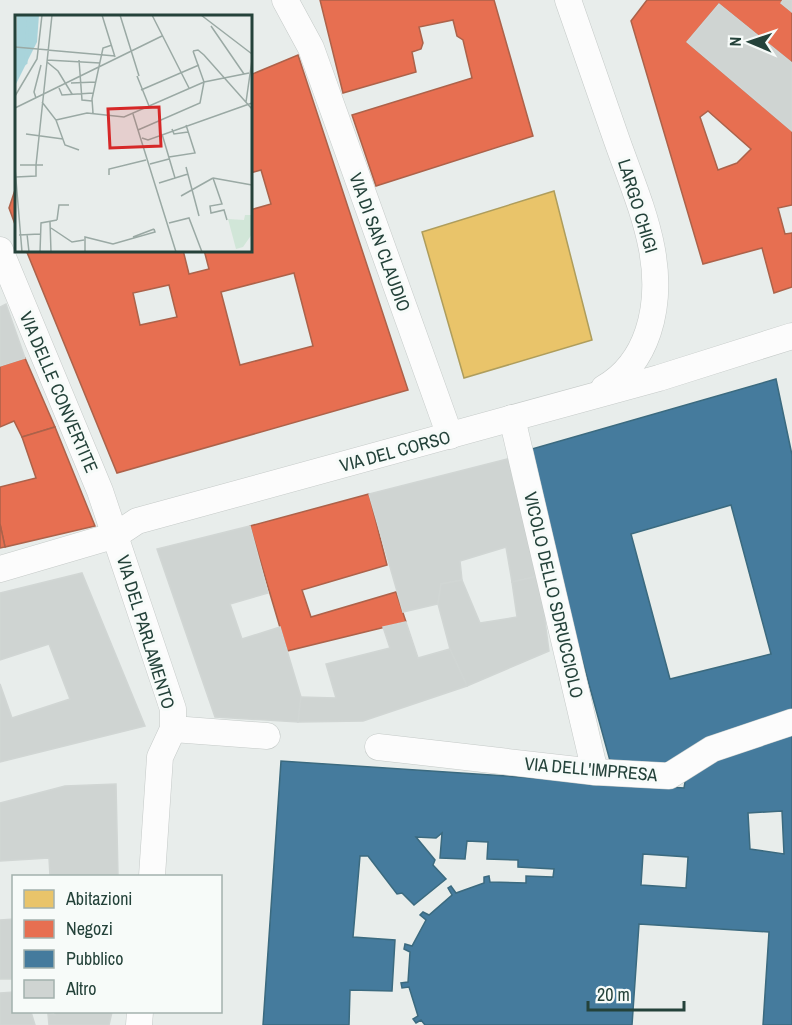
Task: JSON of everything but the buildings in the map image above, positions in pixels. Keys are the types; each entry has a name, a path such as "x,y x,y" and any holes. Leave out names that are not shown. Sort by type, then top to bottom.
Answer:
{"street":[{"name":"VIA DI SAN CLAUDIO","path":"285,0 311,48 450,436"},
{"name":"LARGO CHIGI","path":"568,0 647,228 656,271 654,309 640,352 622,374 590,396"},
{"name":"VIA DELLE CONVERTITE","path":"0,250 116,535"},
{"name":"VIA DEL CORSO","path":"0,569 116,535 136,521 659,378 754,346 792,336"},
{"name":"VICOLO DELLO SDRUCCIOLO","path":"512,418 595,772"},
{"name":"VIA DEL PARLAMENTO","path":"116,535 173,709 173,729"},
{"name":"VIA DELL'IMPRESA","path":"378,747 595,772 669,776 712,749 792,722"},
{"path":"152,875 160,757 173,729 267,736"}]}
